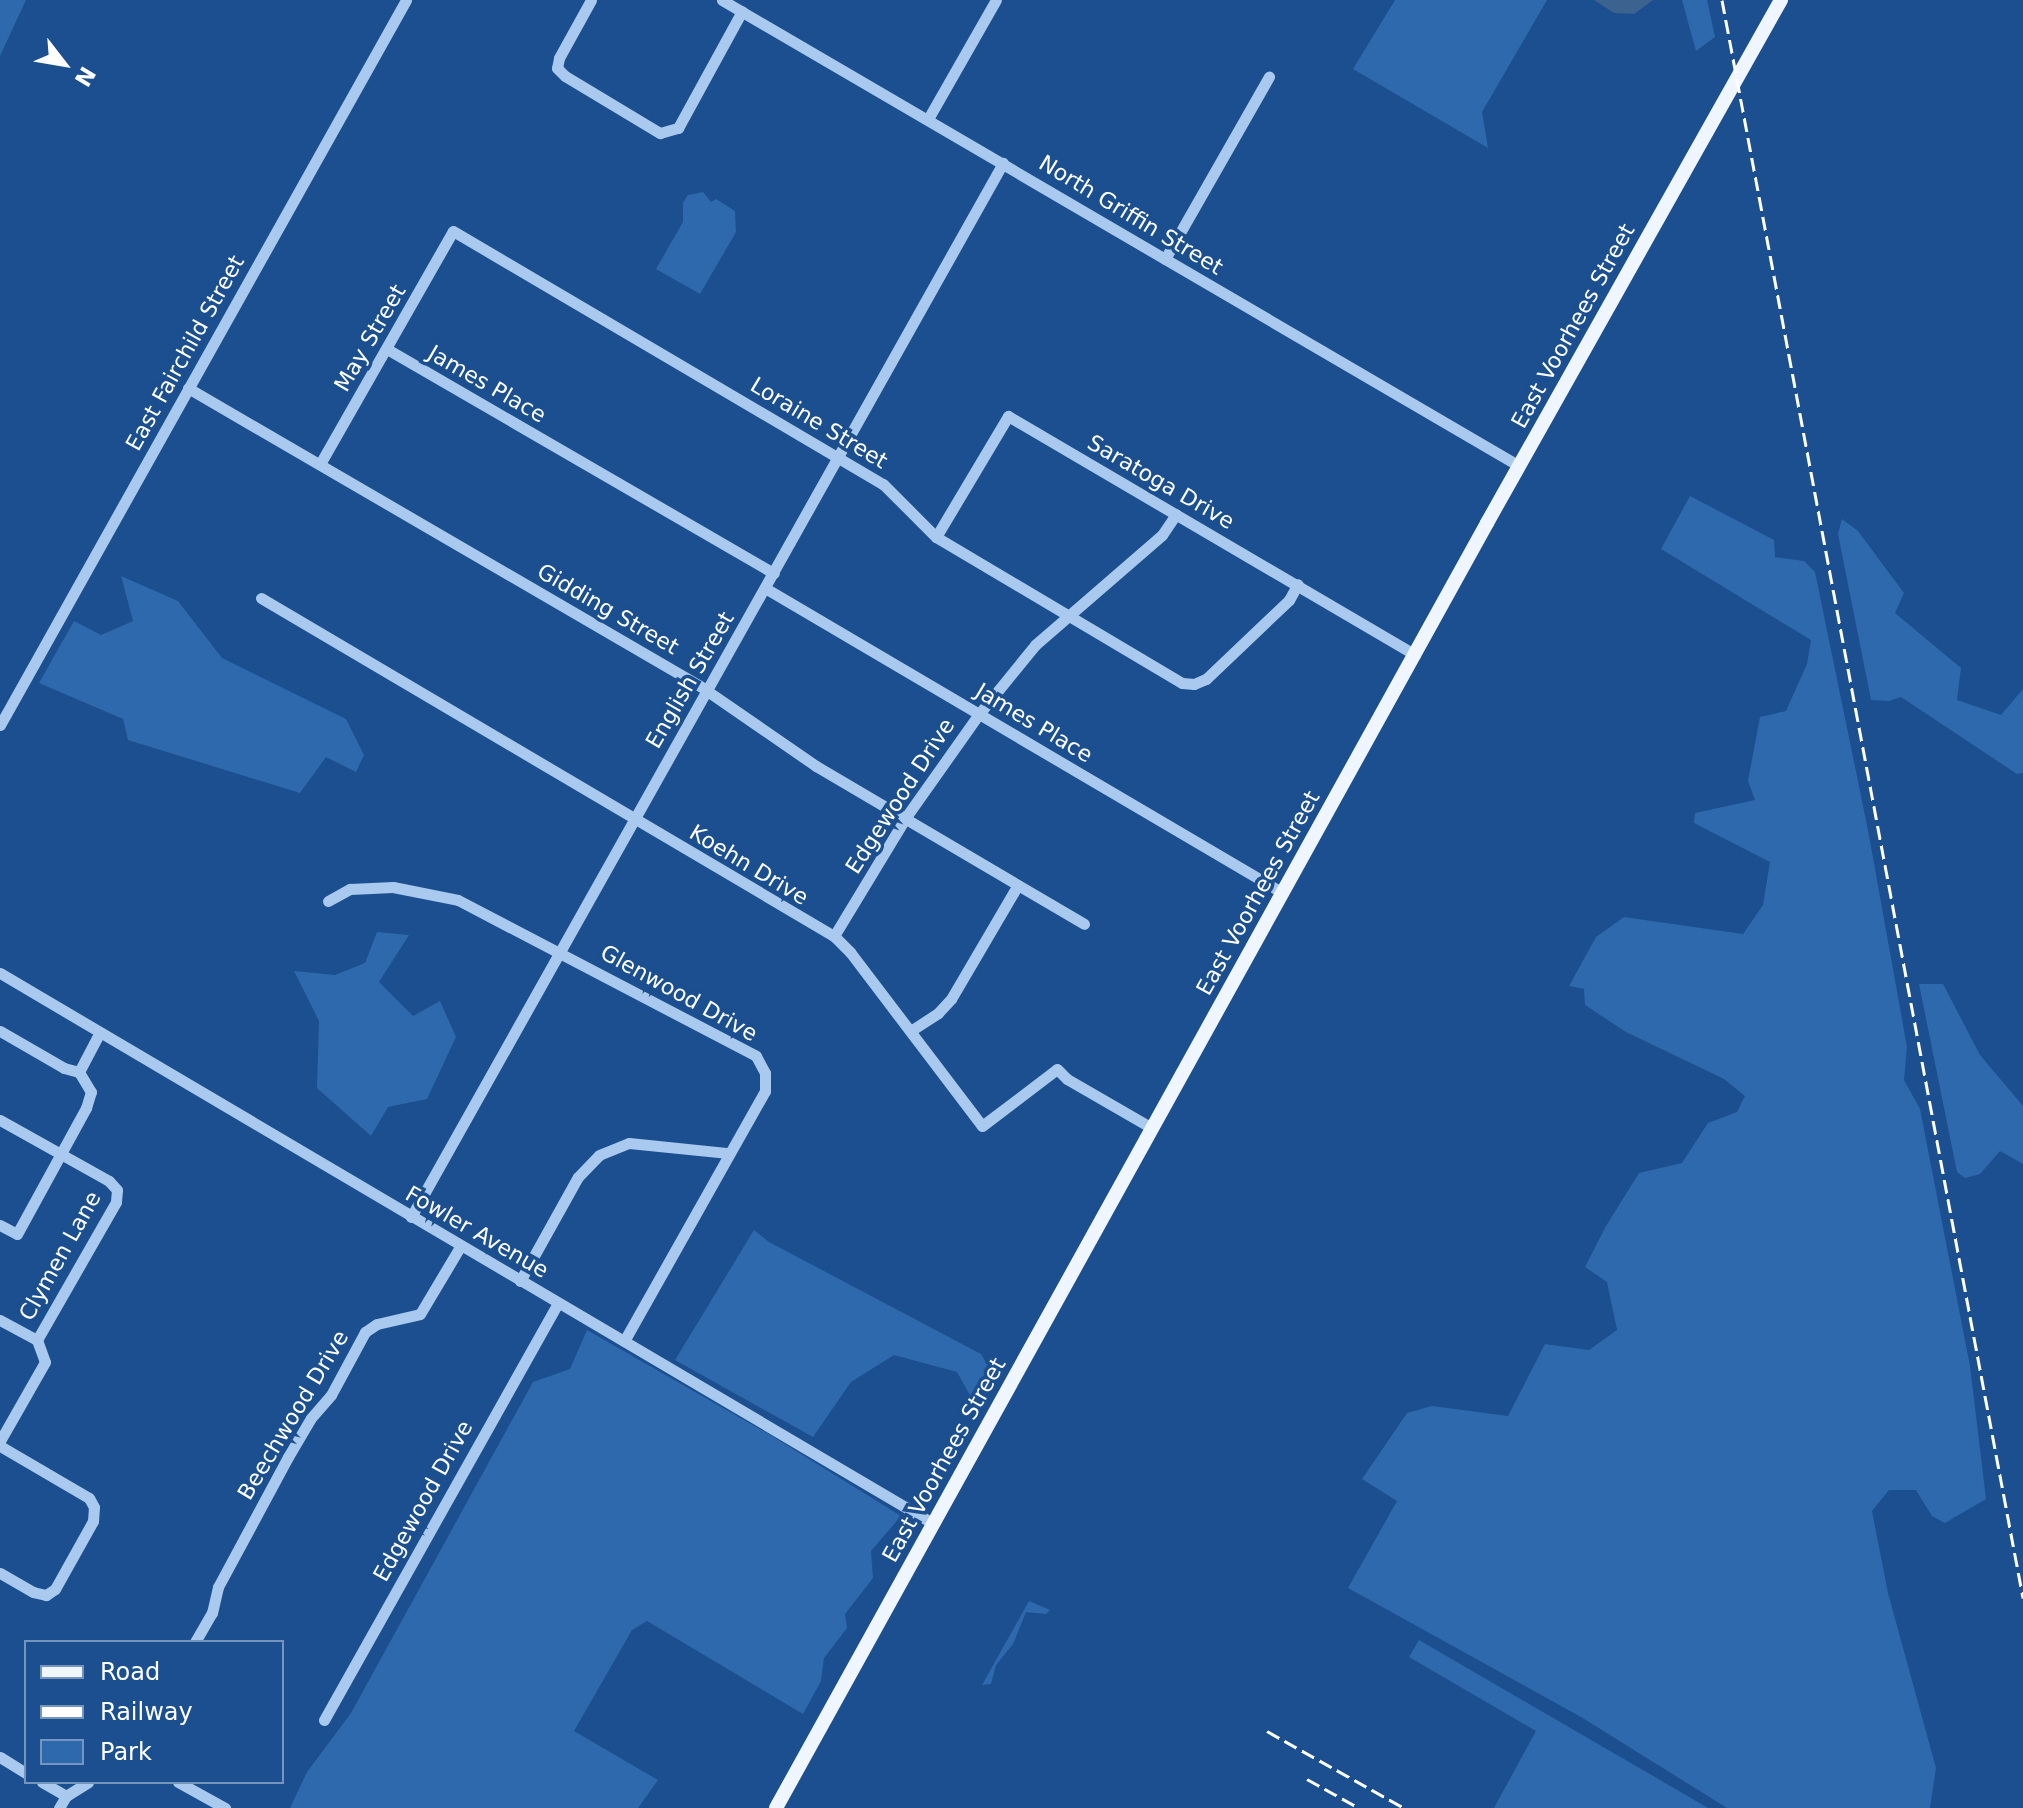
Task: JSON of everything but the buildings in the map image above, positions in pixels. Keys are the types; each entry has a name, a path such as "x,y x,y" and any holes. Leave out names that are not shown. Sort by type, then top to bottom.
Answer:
{"main road":[{"name":"East Voorhees Street","path":"776,1808 1519,466 1781,0"}],"street":[{"path":"390,0 404,4"},
{"path":"591,0 559,58 557,68 565,76 660,133 669,133 678,128 742,11"},
{"name":"North Griffin Street","path":"722,0 1519,466"},
{"path":"928,119 996,0"},
{"name":"East Fairchild Street","path":"0,725 404,4"},
{"path":"1165,259 1269,77"},
{"name":"English Street","path":"411,1217 1003,163"},
{"name":"Loraine Street","path":"453,231 883,484 936,537 1182,683 1194,684 1206,679 1289,600 1298,584"},
{"name":"May Street","path":"320,464 453,231"},
{"name":"James Place","path":"387,349 774,573"},
{"name":"Gidding Street","path":"188,388 707,690 816,766 1084,924"},
{"name":"Saratoga Drive","path":"936,537 1008,416 1415,655"},
{"name":"Edgewood Drive","path":"834,936 906,817 979,714 1035,645 1067,614 1162,535 1176,514"},
{"name":"James Place","path":"765,588 1283,893"},
{"name":"Koehn Drive","path":"261,598 834,936 912,1030 982,1126 1057,1069 1067,1079 1152,1128"},
{"path":"912,1030 938,1013 951,999 1018,885"},
{"name":"Glenwood Drive","path":"328,901 350,889 393,887 458,900 495,916 756,1056 765,1073 765,1091 624,1341"},
{"name":"Fowler Avenue","path":"0,973 934,1524"},
{"path":"0,1031 64,1068 79,1072 91,1092 62,1153 17,1234 0,1225"},
{"path":"79,1072 100,1032"},
{"path":"0,1120 62,1153"},
{"path":"520,1281 578,1177 599,1155 629,1143 728,1153"},
{"name":"Clymen Lane","path":"37,1340 116,1202 117,1190 109,1181 62,1153"},
{"name":"Beechwood Drive","path":"196,1640 212,1613 218,1587 288,1457 311,1418 331,1395 365,1332 377,1324 420,1314 460,1247"},
{"name":"Edgewood Drive","path":"324,1720 558,1303"},
{"path":"0,1320 37,1340 45,1362 0,1444 89,1498 94,1507 93,1521 55,1589 46,1595 33,1592 0,1573"},
{"path":"0,1757 24,1772"},
{"path":"45,1784 66,1796"},
{"path":"59,1808 66,1796 85,1784"},
{"path":"182,1784 225,1808"}],"green space":[{"path":"0,0 26,0 0,56"},
{"path":"1395,0 1547,0 1482,112 1488,148 1353,69"},
{"path":"1682,0 1707,0 1715,37 1696,51"},
{"path":"703,192 711,202 716,199 735,211 736,232 700,294 656,269 683,222 683,203 688,195"},
{"path":"1690,496 1774,540 1775,557 1804,561 1815,572 1868,830 1907,1047 1904,1080 1920,1109 1970,1366 1986,1499 1945,1523 1932,1516 1916,1490 1889,1490 1872,1511 1888,1593 1936,1768 1930,1808 1727,1808 1581,1717 1348,1588 1397,1501 1362,1479 1407,1413 1432,1406 1508,1416 1545,1344 1589,1350 1617,1330 1607,1282 1585,1267 1606,1226 1639,1173 1682,1163 1708,1123 1737,1112 1745,1096 1724,1079 1626,1032 1585,1005 1584,989 1569,986 1596,937 1624,917 1743,934 1763,905 1770,862 1694,823 1695,813 1755,800 1748,781 1760,717 1786,711 1807,664 1811,640 1661,549"},
{"path":"1842,519 1858,531 1904,593 1895,613 1961,668 1957,700 2001,715 2023,689 2023,773 2017,774 1901,697 1889,701 1871,700 1838,534"},
{"path":"121,576 178,601 222,658 346,719 364,755 356,772 326,757 300,793 128,740 123,719 39,683 74,621 101,635 133,621"},
{"path":"377,932 409,935 379,982 413,1016 440,1001 456,1037 427,1099 388,1107 371,1136 317,1088 319,1021 294,971 335,975 365,963"},
{"path":"1919,984 1943,984 1980,1055 2023,1106 2023,1164 2000,1151 1980,1174 1965,1178 1957,1172"},
{"path":"754,1230 769,1242 981,1354 994,1376 972,1399 957,1372 894,1355 851,1382 813,1437 675,1360"},
{"path":"587,1330 772,1436 901,1516 871,1551 873,1578 845,1614 847,1628 824,1658 821,1681 803,1714 647,1621 632,1630 574,1731 658,1780 638,1808 290,1808 307,1772 351,1713 533,1382 570,1369"},
{"path":"1029,1601 1050,1610 1046,1614 1026,1612 1013,1644 996,1665 991,1684 982,1685"},
{"path":"1419,1640 1708,1808 1494,1808 1536,1731 1409,1657"}],"shaded area":[{"path":"1594,0 1653,0 1634,14 1614,13"}],"railway":[{"path":"1722,0 2023,1598"},
{"path":"1267,1731 1404,1808"},
{"path":"1307,1779 1359,1808"}]}
